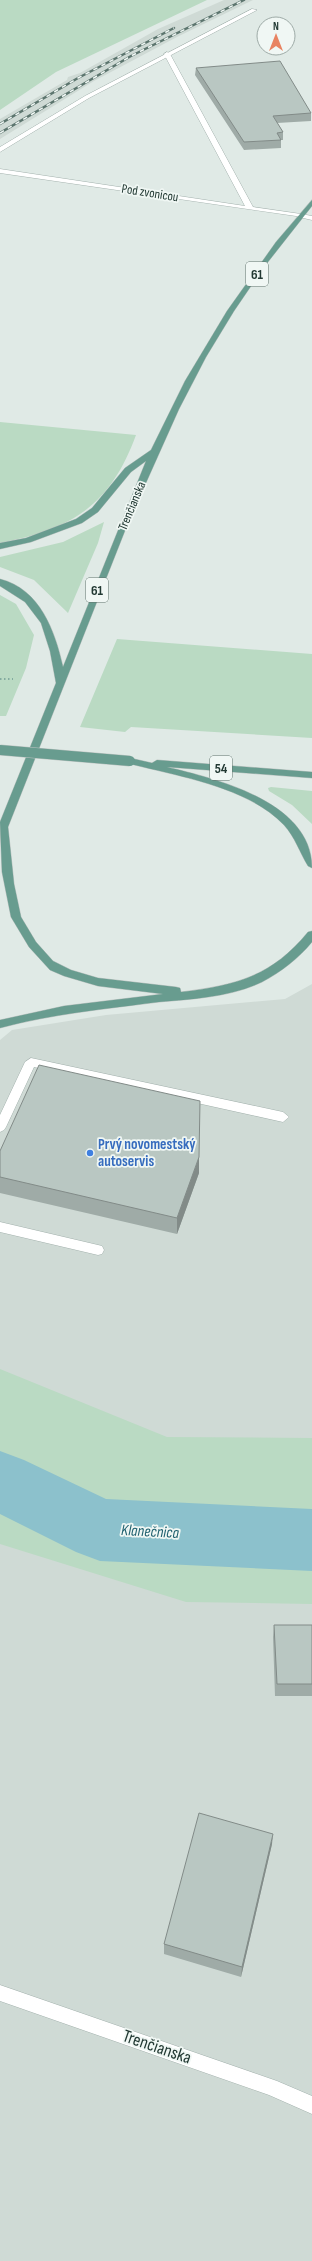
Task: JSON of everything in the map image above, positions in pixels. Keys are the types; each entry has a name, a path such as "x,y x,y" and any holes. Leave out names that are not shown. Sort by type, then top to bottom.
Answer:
{"main road":[{"name":"Trenčianska","path":"2,830 154,452 189,381 207,349 271,252 312,202"},
{"path":"0,546 28,540 79,521 95,510 128,470 154,452"},
{"path":"0,582 25,597 39,612 51,634 61,682"},
{"name":"54","path":"0,750 312,775"},
{"path":"130,761 229,788 245,795 283,818 298,836 312,864"},
{"path":"2,830 7,875 16,918 26,938 53,967 116,986 199,993"},
{"path":"0,1024 18,1018 73,1009 199,993 258,979 279,965 312,934"}],"street":[{"path":"0,150 86,97 254,10"},
{"path":"167,54 250,208"},
{"name":"Pod zvonicou","path":"0,170 312,218"},
{"path":"0,1127 31,1062 283,1117"},
{"path":"0,1227 98,1250"},
{"name":"Trenčianska","path":"0,1993 271,2087 312,2104"}],"path":[{"path":"0,679 13,679"}],"shaded area":[{"path":"224,0 253,0 177,37 94,81 0,139 0,119 67,80 68,77 80,73 158,29"},
{"path":"312,984 312,2261 0,2261 0,1040 12,1030 106,1015 285,999"}],"green space":[{"path":"0,0 207,0 56,72 0,110"},
{"path":"0,422 136,435 126,459 114,480 101,497 85,510 68,521 48,530 0,543"},
{"path":"104,522 98,543 68,613 34,580 0,567 0,557 63,542"},
{"path":"0,595 16,604 34,635 26,668 6,716 0,716"},
{"path":"117,639 312,654 312,738 131,727 125,732 80,727"},
{"path":"271,787 312,791 312,824 292,805 269,791 268,788"},
{"path":"0,1369 167,1437 312,1438 312,1604 186,1602 0,1544"}],"building":[{"path":"280,61 311,113 273,116 283,132 277,133 281,140 244,142 196,68"},
{"path":"39,1065 200,1101 199,1157 177,1218 0,1177 0,1151"},
{"path":"274,1625 312,1625 312,1684 277,1684"},
{"path":"199,1813 273,1834 242,1967 164,1944"}],"waterway":[{"name":"Klanečnica","path":"0,1481 100,1530 312,1540"}],"railway":[{"path":"0,133 131,56 244,0"},
{"path":"0,124 78,78 174,28"}],"place":[{"name":"Prvý novomestský autoservis","path":"90,1153"}]}
